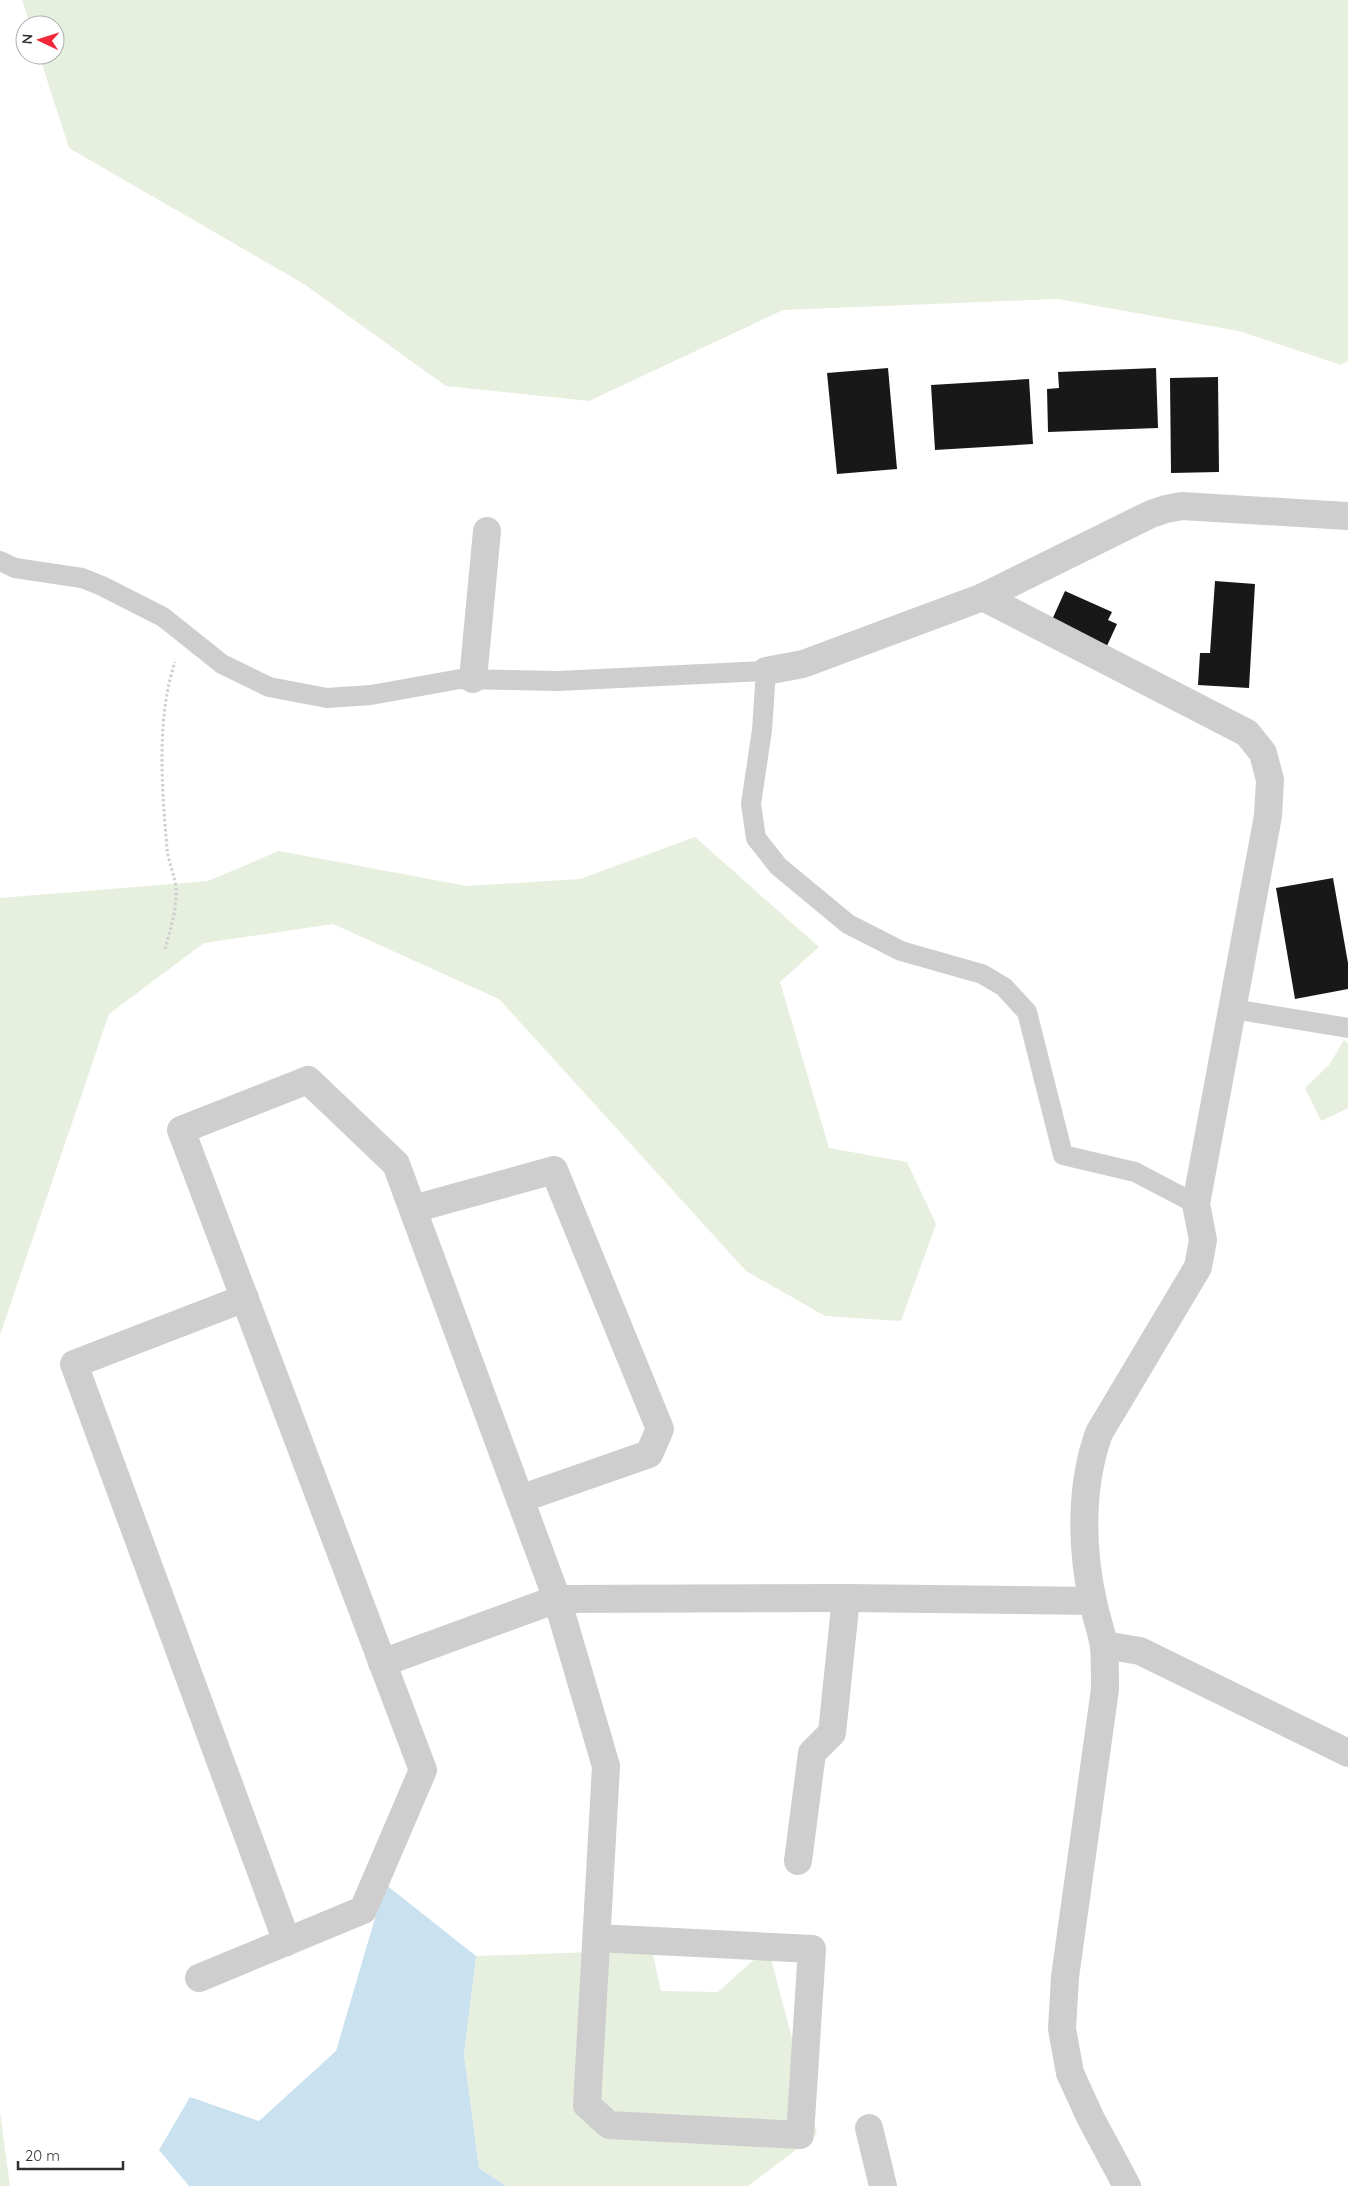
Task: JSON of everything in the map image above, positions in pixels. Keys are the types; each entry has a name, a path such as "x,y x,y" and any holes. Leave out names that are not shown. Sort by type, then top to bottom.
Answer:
{"street":[{"path":"766,671 804,664 983,597 1151,514 1166,509 1182,506 1348,516"},
{"path":"473,679 487,532"},
{"path":"983,597 1247,733 1263,753 1270,780 1268,816 1196,1204 1203,1240 1198,1266 1099,1433 1091,1455 1085,1501 1085,1546 1092,1601 1104,1645 1105,1689 1065,1977 1062,2029 1070,2073 1090,2117 1127,2186"},
{"path":"199,1978 363,1910 422,1770 181,1130 308,1080 396,1164 557,1598 606,1766 587,2105 609,2125 800,2135 812,1949 597,1938"},
{"path":"413,1209 554,1170 660,1430 649,1454 520,1499"},
{"path":"245,1298 74,1364 287,1942"},
{"path":"382,1663 557,1598 846,1598 1092,1601"},
{"path":"798,1861 812,1752 832,1732 846,1598"},
{"path":"1104,1645 1140,1651 1348,1753"},
{"path":"869,2128 883,2186"}],"lane":[{"path":"0,562 15,568 82,578 102,586 163,617 222,664 269,687 327,698 371,695 460,679 558,681 766,671 762,730 750,804 756,838 778,866 848,924 900,951 982,974 1004,987 1027,1012 1063,1155 1135,1172 1196,1204"},
{"path":"1233,1009 1348,1028"}],"path":[{"path":"165,949 175,913 176,888 167,850 163,766 163,712 169,681 176,660 193,640"}],"green space":[{"path":"22,0 1348,0 1348,361 1341,365 1239,331 1057,299 783,310 589,401 446,386 304,284 69,148 42,65 65,65 65,15 27,15"},
{"path":"695,837 819,947 780,982 829,1148 907,1162 936,1224 901,1321 825,1316 746,1271 499,999 333,924 204,943 109,1014 0,1335 0,898 208,881 279,851 467,886 580,879"},
{"path":"1344,1040 1348,1043 1348,1108 1321,1121 1305,1088 1330,1064"},
{"path":"768,1947 817,2134 748,2186 506,2186 479,2168 464,2055 476,1956 652,1950 661,1991 718,1992"},
{"path":"0,2112 10,2186 0,2186"}],"water":[{"path":"385,1884 476,1956 464,2055 479,2168 506,2186 189,2186 159,2150 190,2097 259,2121 336,2051"}],"building":[{"path":"888,368 897,469 837,474 827,373"},
{"path":"1156,368 1158,428 1048,432 1047,389 1059,388 1058,372"},
{"path":"1218,377 1219,472 1171,473 1170,378"},
{"path":"1029,379 1033,444 935,450 931,385"},
{"path":"1215,581 1255,584 1249,688 1198,685 1200,653 1210,653"},
{"path":"1065,591 1112,612 1108,620 1117,624 1106,648 1051,622"},
{"path":"1333,878 1348,963 1348,989 1295,999 1276,888"}]}
